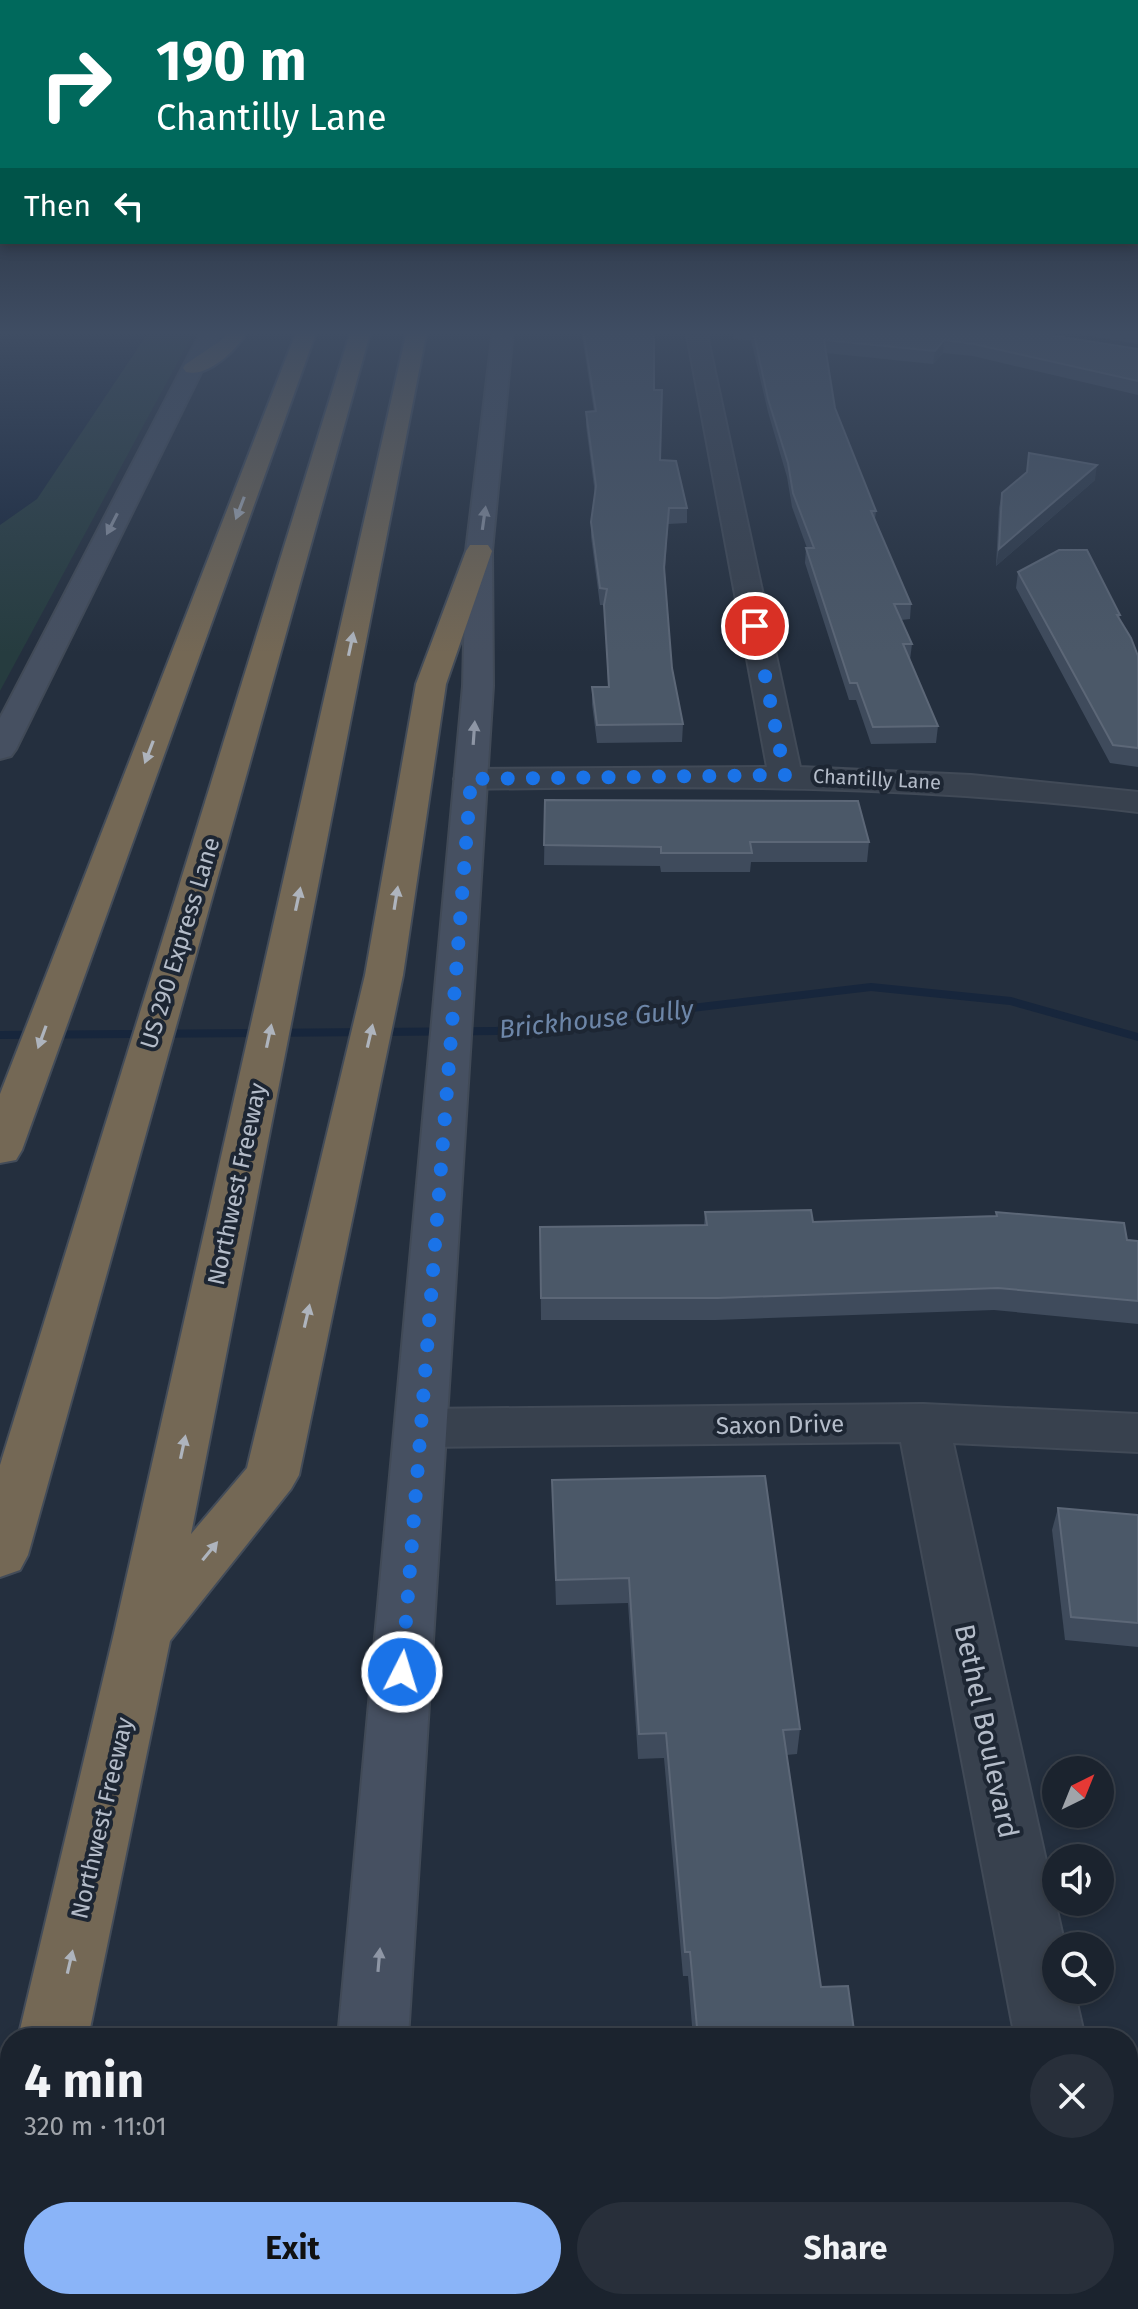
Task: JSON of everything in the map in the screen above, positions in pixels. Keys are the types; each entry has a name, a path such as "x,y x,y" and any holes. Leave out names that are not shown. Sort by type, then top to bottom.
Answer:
{"highway":[{"path":"0,1150 267,438"},
{"name":"US 290 Express Lane","path":"0,1555 329,438"},
{"name":"Northwest Freeway","path":"55,2028 143,1633 394,438"},
{"path":"143,1633 272,1475 384,975 431,684 479,551"}],"main road":[{"path":"0,749 158,438"},
{"path":"374,2028 478,686 479,551 491,438"}],"street":[{"path":"718,438 785,775"},
{"name":"Chantilly Lane","path":"471,779 785,775 1006,786 1138,802"},
{"name":"Saxon Drive","path":"422,1428 923,1423 1138,1433"},
{"name":"Bethel Boulevard","path":"923,1423 1048,2028"}],"green space":[{"path":"0,438 137,438 0,691"}],"water":[{"path":"0,438 78,438 37,499 0,525"}],"building":[{"path":"589,438 661,438 660,460 676,461 687,508 669,508 664,567 672,668 683,724 597,725 592,687 609,687 604,605 607,589 600,588 591,522 596,486"},
{"path":"780,438 847,438 876,511 871,511 911,604 894,604 912,644 903,644 938,726 873,727 857,683 850,683 806,548 814,548 793,493"},
{"path":"1029,453 1097,465 999,549 1002,493 1027,472"},
{"path":"1059,550 1087,550 1131,638 1138,656 1138,748 1113,745 1018,572"},
{"path":"545,800 858,801 869,842 750,842 752,853 661,853 661,847 544,845"},
{"path":"811,1210 813,1222 997,1216 996,1212 1124,1223 1127,1240 1138,1241 1138,1301 998,1288 718,1298 541,1298 540,1227 707,1225 705,1212"},
{"path":"765,1476 800,1729 783,1730 821,1987 848,1986 854,2028 697,2028 690,1952 685,1952 666,1733 639,1734 629,1578 556,1580 552,1480"},
{"path":"1058,1508 1138,1515 1138,1623 1071,1617"}],"waterway":[{"name":"Brickhouse Gully","path":"0,1035 496,1031 871,987 1011,1001 1138,1037"}],"route":[{"path":"402,1672 471,779 785,775 755,626"}]}
